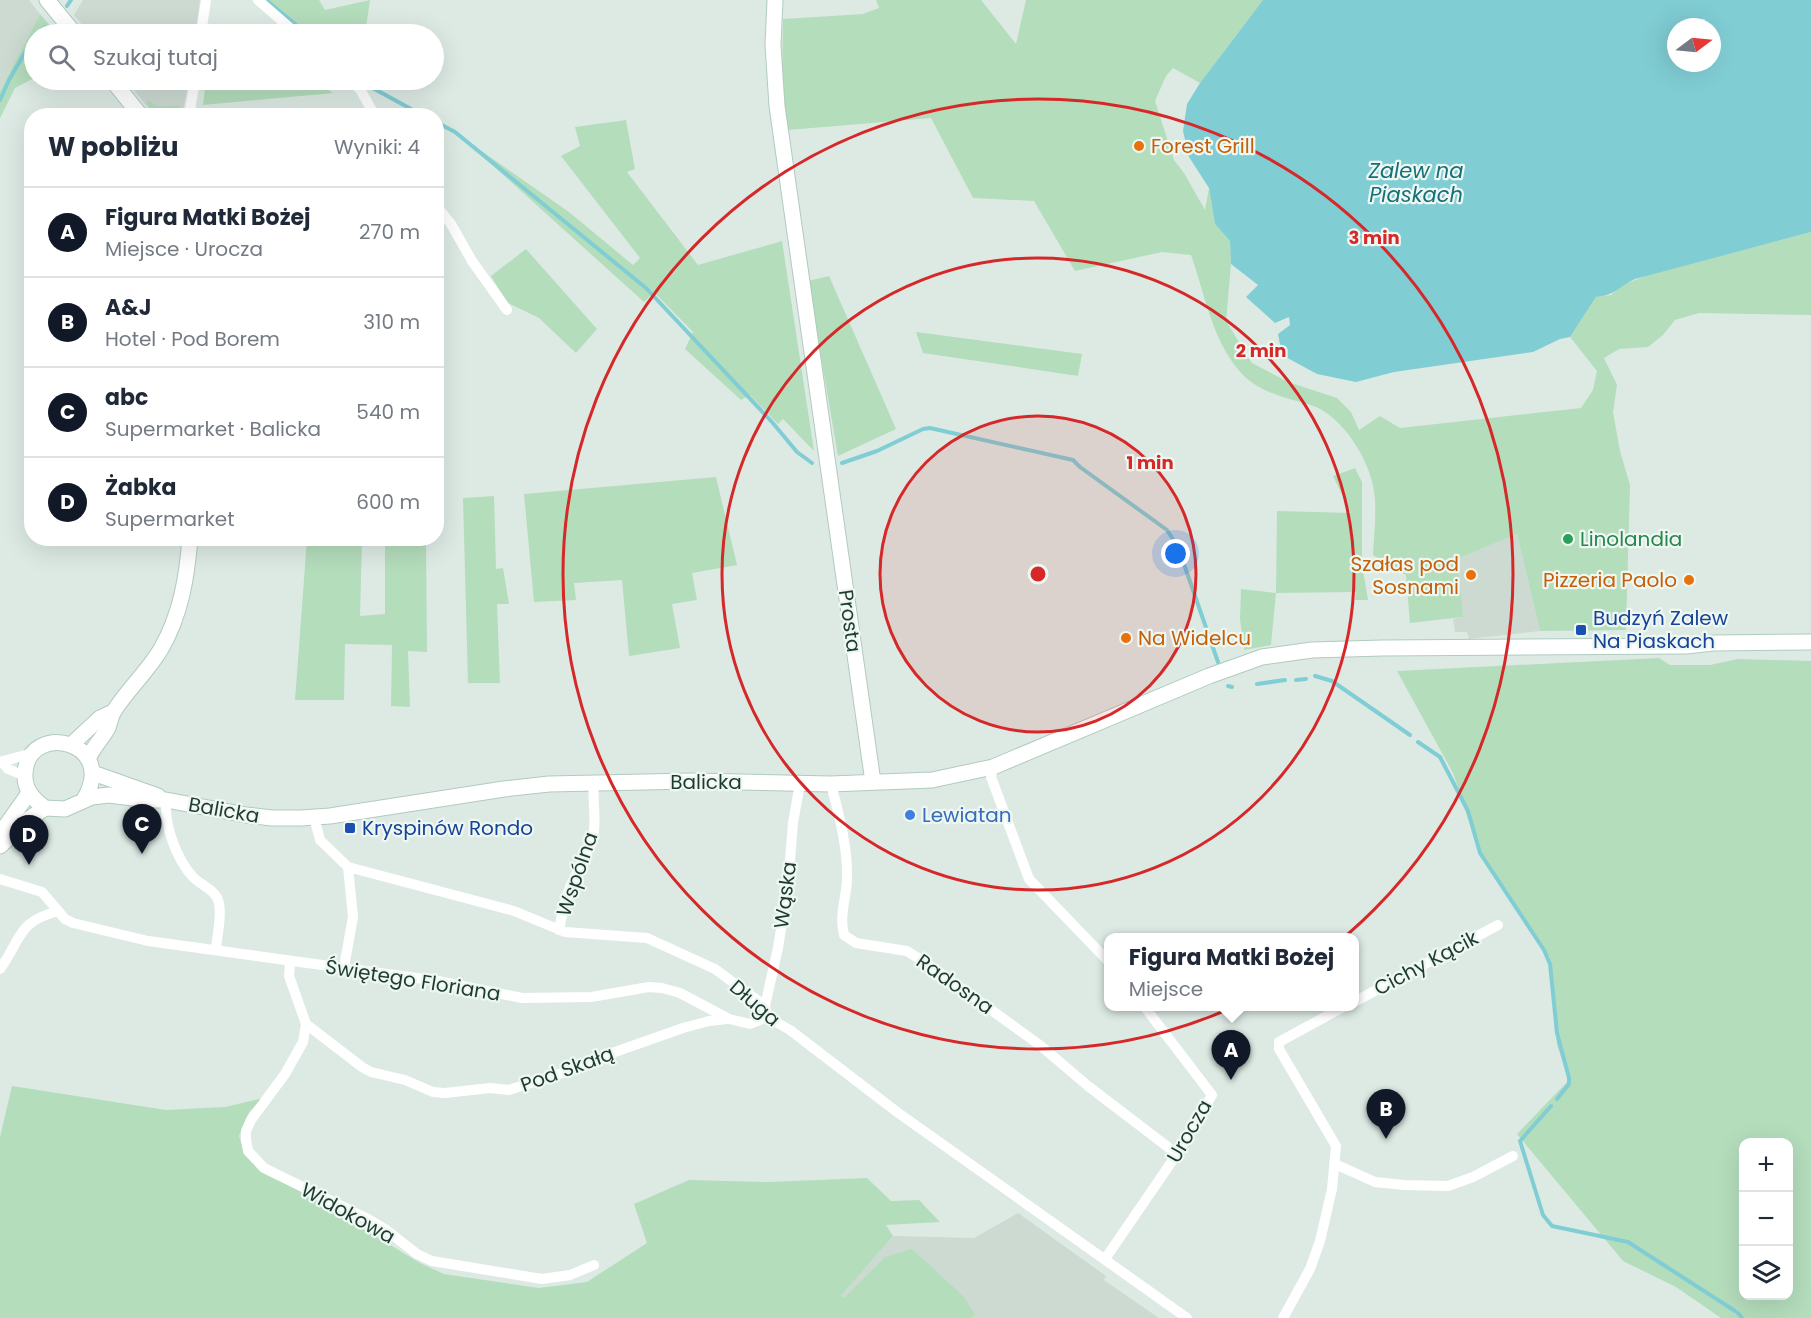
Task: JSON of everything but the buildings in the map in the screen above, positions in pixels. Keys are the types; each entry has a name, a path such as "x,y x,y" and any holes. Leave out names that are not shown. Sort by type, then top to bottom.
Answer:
{"main road":[{"name":"Prosta","path":"775,0 773,45 777,106 873,782"},
{"path":"48,1 66,24"},
{"path":"120,90 135,108"},
{"path":"90,766 81,750 72,744 61,742 42,746 29,760 25,776 29,793 45,808 65,810 83,801 92,782 90,766 92,750 108,727 113,712 144,674 171,629 183,591 189,546"},
{"name":"Balicka","path":"83,801 100,795 166,800 272,818 314,817 504,789 594,782 831,784 932,780 993,767 1230,668 1262,657 1335,649 1514,646 1677,647 1811,642"},
{"path":"72,744 100,718 113,712"},
{"name":"Balicka","path":"90,766 166,800"},
{"path":"0,834 29,793"},
{"path":"0,846 26,821 45,808"}],"street":[{"path":"202,24 206,0"},
{"path":"258,0 286,24"},
{"path":"190,108 193,90"},
{"path":"361,90 371,108"},
{"path":"444,215 471,261 507,310"},
{"path":"25,776 8,769 1,762 34,753"},
{"path":"993,767 991,777 1029,879 1104,957"},
{"name":"Wspólna","path":"559,930 565,901 592,839 595,825 594,782"},
{"name":"Wąska","path":"765,1006 778,948 788,885 793,823 800,783"},
{"name":"Radosna","path":"831,784 844,834 847,880 840,921 844,935 856,943 907,951 932,967 1041,1046 1088,1086 1177,1154"},
{"path":"166,800 165,810 182,863 195,878 214,892 219,903 216,949"},
{"name":"Długa","path":"314,817 320,840 348,867 514,911 565,932 647,938 715,969 765,1006 766,1017 790,1030 897,1112 1187,1318"},
{"path":"344,967 353,917 348,867"},
{"name":"Świętego Floriana","path":"0,879 42,892 65,919 73,923 148,941 438,981 522,998 591,997 649,987 662,988 680,993 729,1019 750,1024 766,1017"},
{"path":"0,969 28,924 41,916 58,911"},
{"name":"Cichy Kącik","path":"1359,999 1498,925"},
{"path":"290,962 289,976 306,1024"},
{"name":"Urocza","path":"1105,1259 1177,1154 1212,1095 1148,1011"},
{"path":"1284,1318 1310,1269 1320,1241 1332,1189 1336,1146 1279,1049 1279,1042 1336,1011"},
{"name":"Pod Skałą","path":"306,1024 371,1072 405,1080 433,1092 446,1093 490,1088 509,1090 587,1065 615,1052 683,1028 709,1021 729,1019"},
{"name":"Widokowa","path":"306,1024 303,1042 291,1064 251,1120 246,1131 249,1151 264,1168 368,1219 417,1254 432,1261 542,1279 570,1275 594,1265"},
{"path":"1335,1164 1375,1182 1448,1186 1473,1177 1513,1156"}],"shaded area":[{"path":"0,0 29,0 40,14 35,24 24,24 24,45 0,91"},
{"path":"83,0 200,0 196,24 82,24 74,15"},
{"path":"134,90 187,90 183,108 148,108"},
{"path":"1517,534 1540,631 1469,639 1467,632 1455,632 1453,619 1462,617 1457,559"},
{"path":"1018,1213 1106,1276 1104,1280 1159,1318 866,1318 841,1296 893,1236 974,1238"}],"green space":[{"path":"266,0 319,0 325,10 370,0 366,24 294,24"},
{"path":"876,0 981,0 1016,44 1026,0 1263,0 1200,83 1173,68 1166,76 1155,101 1174,160 1205,210 1209,188 1215,224 1230,241 1231,264 1226,321 1252,363 1288,382 1337,398 1351,412 1359,430 1380,416 1400,428 1581,408 1593,390 1597,371 1570,337 1596,297 1611,295 1622,285 1651,274 1811,232 1811,315 1699,313 1675,320 1663,335 1648,347 1619,349 1604,358 1617,385 1613,412 1620,451 1630,485 1626,630 1540,631 1517,534 1457,559 1463,617 1410,623 1406,575 1373,555 1374,491 1367,466 1353,440 1344,428 1322,410 1265,390 1241,373 1223,347 1216,332 1191,255 1162,252 1075,271 1034,201 973,198 931,118 788,130 782,89 783,19 863,14 879,8"},
{"path":"40,14 48,24 35,24"},
{"path":"24,45 24,83 15,88 0,118 0,91"},
{"path":"205,90 328,90 333,93 203,105"},
{"path":"149,100 156,106 180,108 150,108 146,103"},
{"path":"626,120 635,169 627,172 698,265 782,241 814,451 783,419 778,424 750,395 741,400 685,349 693,332 654,292 644,302 460,136 569,212 633,265 640,258 561,156 580,146 575,127"},
{"path":"526,249 597,329 576,353 539,318 508,303 491,276"},
{"path":"829,276 896,429 838,456 808,281"},
{"path":"916,332 1082,354 1078,376 923,353"},
{"path":"1355,468 1362,482 1362,565 1368,600 1355,600 1356,592 1276,593 1277,511 1351,513 1333,476"},
{"path":"716,477 737,565 692,573 697,600 672,604 680,648 629,656 622,580 574,583 576,600 534,602 524,494"},
{"path":"494,496 496,569 503,568 509,604 497,604 500,683 468,683 463,498"},
{"path":"306,546 362,546 360,616 385,614 385,546 426,546 427,652 408,651 410,707 391,706 392,645 345,644 344,700 295,700"},
{"path":"1241,589 1276,593 1271,645 1244,650 1240,619"},
{"path":"1659,658 1670,665 1710,665 1738,659 1811,661 1811,1318 1721,1318 1676,1287 1623,1261 1517,1134 1569,1080 1557,1045 1550,958 1478,849 1453,773 1397,671"},
{"path":"12,1086 166,1110 225,1107 263,1098 249,1112 239,1136 244,1152 258,1169 311,1197 420,1263 444,1274 539,1288 587,1282 647,1243 634,1204 689,1180 768,1182 867,1178 891,1201 919,1200 940,1222 886,1225 893,1236 841,1296 844,1298 885,1257 912,1249 964,1297 975,1315 971,1318 0,1318 0,1137"}],"water":[{"name":"Zalew na Piaskach","path":"1263,0 1811,0 1811,232 1635,279 1613,293 1596,297 1570,337 1560,339 1533,352 1394,372 1356,382 1317,374 1282,355 1278,334 1290,325 1289,317 1275,323 1246,297 1258,285 1231,264 1230,241 1215,224 1209,188 1189,157 1183,131 1187,104 1200,83"}],"waterway":[{"path":"67,6 71,0"},
{"path":"266,0 295,24"},
{"path":"0,100 24,54"},
{"path":"376,90 409,108"},
{"path":"444,126 455,132 646,288 772,422 797,452 812,463"},
{"path":"842,463 930,428 1073,460 1167,530 1178,547 1218,662"},
{"path":"1315,676 1332,681 1410,735"},
{"path":"1296,680 1306,679"},
{"path":"1257,684 1285,680"},
{"path":"1228,686 1232,687"},
{"path":"1418,742 1440,757 1468,811 1480,853 1544,950 1550,964 1557,1033 1569,1078 1569,1084 1557,1099"},
{"path":"1551,1106 1520,1141 1543,1215 1552,1226 1628,1242 1735,1311"},
{"path":"1738,1313 1742,1318"}],"place":[{"name":"Forest Grill","path":"1139,146"},
{"name":"Linolandia","path":"1568,539"},
{"name":"Szałas pod Sosnami","path":"1471,575"},
{"name":"Pizzeria Paolo","path":"1689,580"},
{"name":"Budzyń Zalew Na Piaskach","path":"1581,630"},
{"name":"Na Widelcu","path":"1126,638"},
{"name":"Lewiatan","path":"910,815"},
{"name":"Kryspinów Rondo","path":"350,828"},
{"name":"abc","path":"142,854"},
{"name":"Żabka","path":"29,865"},
{"name":"Figura Matki Bożej","path":"1231,1080"},
{"name":"A&J","path":"1386,1139"}]}
